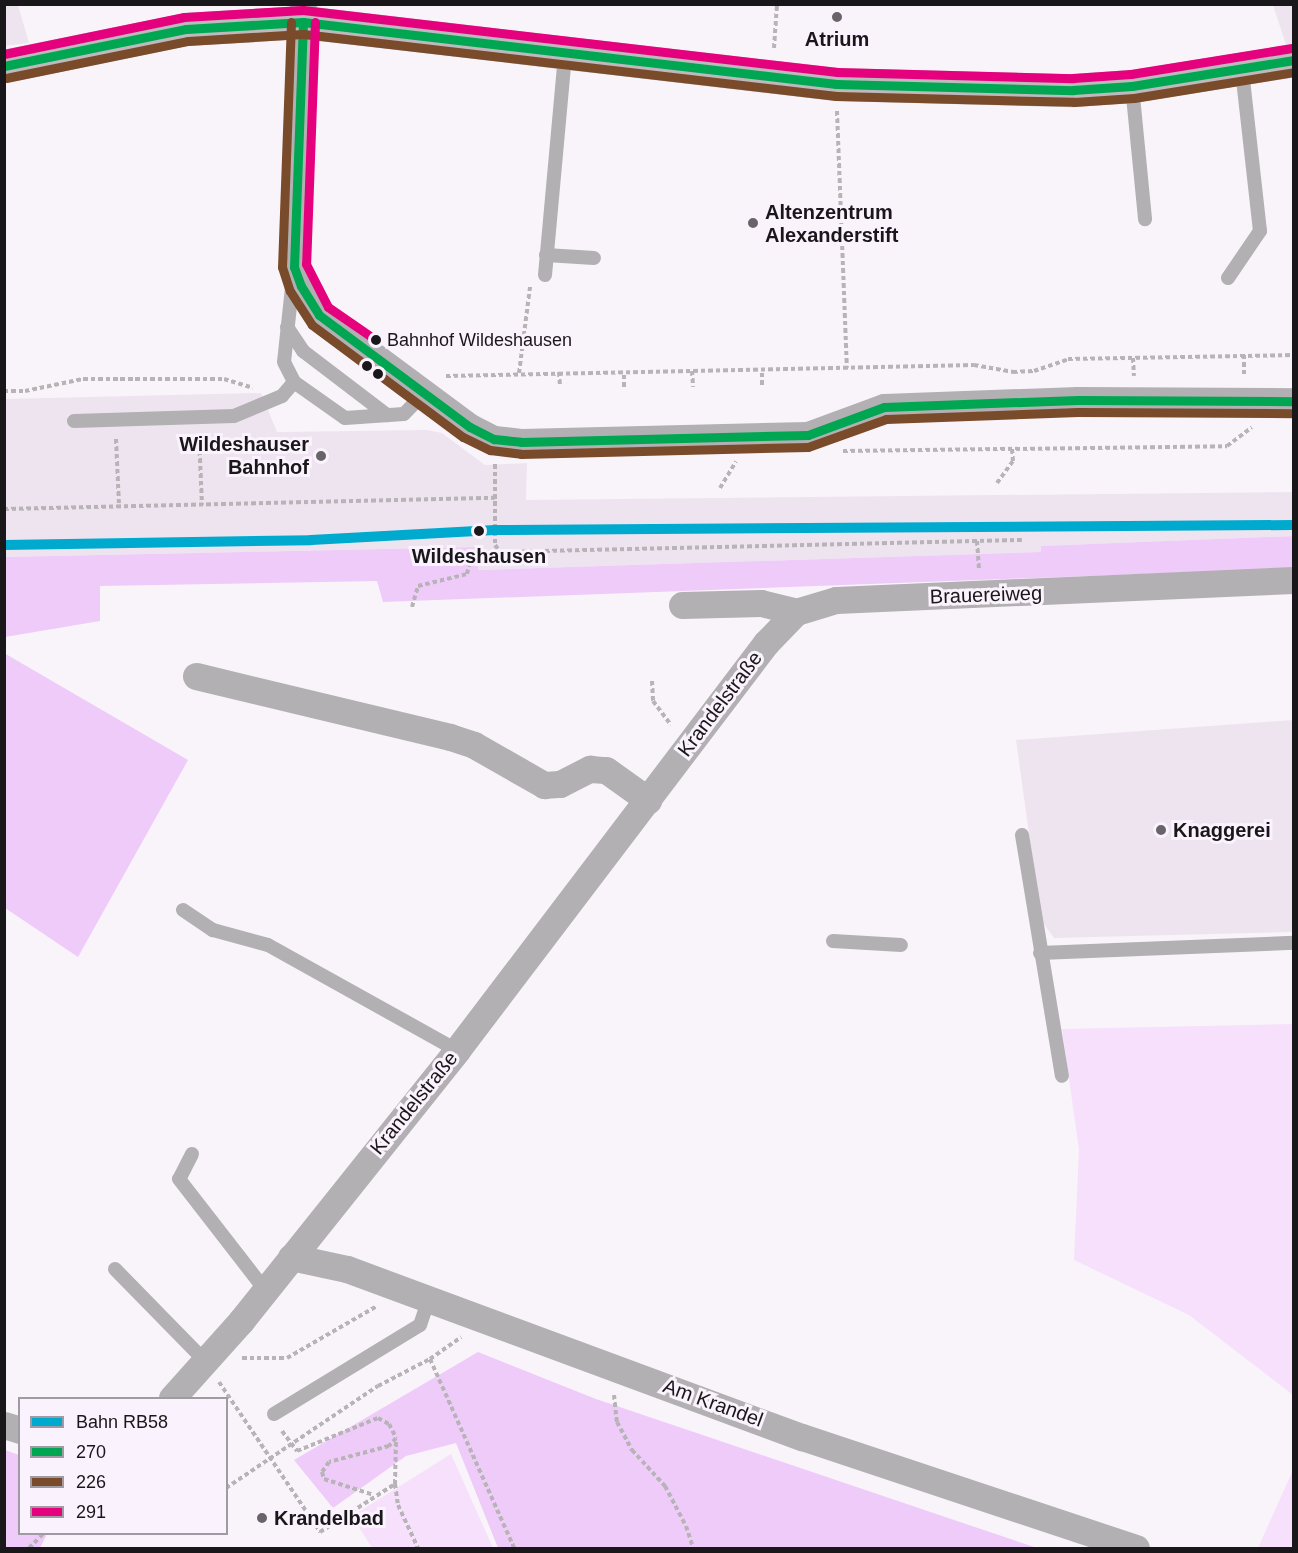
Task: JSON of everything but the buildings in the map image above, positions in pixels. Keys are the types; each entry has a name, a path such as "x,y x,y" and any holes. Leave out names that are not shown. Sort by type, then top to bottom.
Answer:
{"street":[{"path":"303,13 294,267 319,315 423,394 470,427 494,439 521,442 808,435 884,407 1078,400 1293,401"},
{"path":"4,66 186,29 303,13 565,54 836,84 1073,90 1132,86 1242,71 1293,60"},
{"name":"Brauereiweg","path":"796,612 836,600 1293,580"},
{"path":"682,605 761,603 796,612"},
{"name":"Krandelstraße","path":"173,1397 265,1290 457,1050 766,643 796,612"},
{"path":"196,676 450,737 474,746 544,785 560,784 590,769 606,770 648,800"},
{"name":"Am Krandel","path":"291,1257 347,1269 802,1437 1136,1548"}],"lane":[{"path":"544,275 565,54"},
{"path":"1228,278 1260,231 1242,71"},
{"path":"1132,86 1145,219"},
{"path":"546,255 594,258"},
{"path":"294,267 284,362 294,382 345,418 404,414 423,394"},
{"path":"287,327 303,351 387,415"},
{"path":"74,420 234,416 282,396 294,382"},
{"path":"1023,835 1040,953 1062,1076"},
{"path":"183,910 213,930 268,945 457,1050"},
{"path":"833,941 901,945"},
{"path":"1040,953 1293,943"},
{"path":"192,1154 179,1179 265,1290"},
{"path":"115,1269 204,1359"},
{"path":"274,1414 420,1325 429,1299"}],"path":[{"path":"772,78 777,4"},
{"path":"836,84 847,368"},
{"path":"519,373 530,286 544,275"},
{"path":"423,394 440,377 519,373 974,365 1034,371 1068,358 1293,355"},
{"path":"762,370 762,385"},
{"path":"692,371 693,387"},
{"path":"559,372 560,387"},
{"path":"624,372 624,387"},
{"path":"4,391 26,391 83,379 224,379 282,396"},
{"path":"198,418 202,505"},
{"path":"115,420 119,506"},
{"path":"838,451 1227,446 1256,425"},
{"path":"494,439 495,545 500,552"},
{"path":"997,483 1012,461 1012,449"},
{"path":"4,509 495,498"},
{"path":"412,607 418,586 467,574 471,557 500,552 1022,540"},
{"path":"652,681 653,701 678,735 692,742"},
{"path":"204,1359 287,1358 385,1301 396,1287"},
{"path":"204,1359 320,1532 374,1495 395,1484"},
{"path":"228,1487 378,1386 430,1359 514,1548"},
{"path":"617,1368 614,1400 616,1422 632,1450 665,1486 686,1526 693,1548"},
{"path":"274,1414 289,1445 297,1451 378,1418 389,1424 396,1438 395,1484 398,1505 418,1548"},
{"path":"374,1495 324,1479 322,1472 329,1462 389,1446 396,1438"},
{"path":"29,1548 42,1535"}],"shaded area":[{"path":"4,5 18,5 29,43 5,46"},
{"path":"1273,5 1293,5 1293,43 1286,45"},
{"path":"261,393 277,432 427,430 442,433 485,465 527,463 526,500 1293,492 1293,536 1042,546 1042,552 478,570 478,547 5,557 4,399"},
{"path":"1294,536 1293,568 1223,571 383,602 377,581 100,586 100,621 5,637 4,557 478,547 478,570 1041,552 1041,546"},
{"path":"4,653 188,760 78,957 5,908"},
{"name":"Knaggerei","path":"1293,720 1293,932 1054,938 1041,920 1016,740"},
{"path":"1293,1024 1293,1395 1189,1315 1074,1260 1079,1150 1062,1029"},
{"path":"478,1352 596,1399 1037,1548 498,1548 456,1443 406,1456 333,1508 294,1460"},
{"path":"5,1450 18,1455 18,1535 46,1535 40,1548 5,1548"},
{"path":"451,1454 493,1548 372,1548 352,1516"},
{"path":"1293,1470 1293,1548 1258,1548"}],"rail line":[{"name":"RB58","path":"4,545 311,540 495,530 1294,525"}],"transit line":[{"name":"291","path":"4,54 184,17 303,10 837,72 1073,78 1131,74 1292,48"},
{"name":"226","path":"291,22 282,267 290,291 312,325 463,437 490,450 521,454 808,447 886,419 1078,412 1294,413"},
{"name":"270","path":"303,22 294,267 301,286 319,315 470,427 494,439 521,442 808,435 884,407 1078,400 1294,401"},
{"name":"270","path":"4,66 186,29 303,22 836,84 1073,90 1132,86 1294,60"},
{"name":"291","path":"315,22 306,264 328,307 376,340"},
{"name":"226","path":"6,78 188,41 303,34 836,96 1074,102 1134,98 1294,72"}],"place":[{"name":"Atrium","path":"837,17"},
{"name":"Altenzentrum Alexanderstift","path":"753,223"},
{"name":"Bahnhof Wildeshausen","path":"376,340"},
{"name":"Wildeshauser Bahnhof","path":"321,456"},
{"name":"Wildeshausen","path":"479,531"},
{"name":"Knaggerei","path":"1161,830"},
{"name":"Krandelbad","path":"262,1518"}]}
